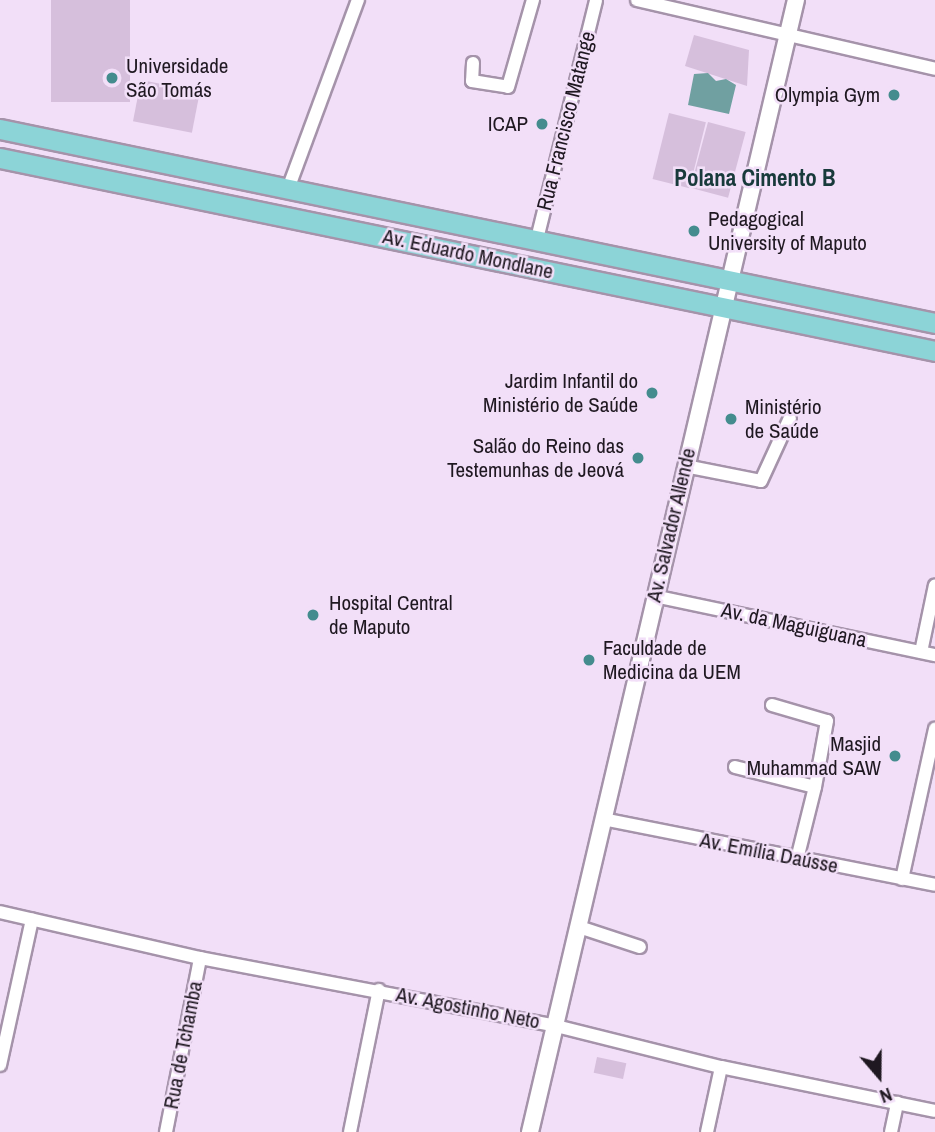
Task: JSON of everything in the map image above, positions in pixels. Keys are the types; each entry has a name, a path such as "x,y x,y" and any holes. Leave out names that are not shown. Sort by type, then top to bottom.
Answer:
{"main road":[{"name":"Av. Eduardo Mondlane","path":"0,129 536,243 935,323"},
{"name":"Av. Eduardo Mondlane","path":"0,158 723,305 935,351"}],"street":[{"path":"288,189 358,0"},
{"path":"473,63 472,81 508,87 533,0"},
{"name":"Rua Francisco Matange","path":"536,243 596,0"},
{"path":"637,0 787,37 935,69"},
{"name":"Av. Salvador Allende","path":"530,1132 727,282 796,0"},
{"path":"685,466 752,483 761,481 790,418"},
{"path":"921,652 935,585"},
{"name":"Av. da Maguiguana","path":"654,596 935,655"},
{"path":"772,705 827,721 815,787 797,859"},
{"path":"902,879 935,729"},
{"path":"735,767 815,787"},
{"name":"Av. Emília Daússe","path":"603,819 935,886"},
{"name":"Av. Agostinho Neto","path":"0,912 200,958 379,990 556,1026 720,1066 935,1111"},
{"path":"0,1065 32,919"},
{"path":"579,927 639,947"},
{"name":"Rua de Tchamba","path":"166,1132 200,958"},
{"path":"350,1132 379,990"},
{"path":"707,1132 720,1066"},
{"path":"891,1132 897,1103"}],"shaded area":[{"path":"51,0 130,0 130,102 51,102"},
{"path":"694,35 749,50 747,86 685,66"},
{"path":"708,73 716,81 726,79 736,85 729,114 688,105 694,74"},
{"path":"141,80 200,91 192,133 133,121"},
{"path":"669,113 706,122 689,188 653,179"},
{"path":"708,122 746,132 728,198 690,188"},
{"path":"597,1057 626,1063 623,1079 594,1073"}],"place":[{"name":"Universidade São Tomás","path":"112,78"},
{"name":"Olympia Gym","path":"894,95"},
{"name":"ICAP","path":"542,124"},
{"name":"Pedagogical University of Maputo","path":"694,231"},
{"name":"Jardim Infantil do Ministério de Saúde","path":"652,393"},
{"name":"Ministério de Saúde","path":"731,419"},
{"name":"Salão do Reino das Testemunhas de Jeová","path":"638,458"},
{"name":"Hospital Central de Maputo","path":"313,615"},
{"name":"Faculdade de Medicina da UEM","path":"589,660"},
{"name":"Masjid Muhammad SAW","path":"895,756"}],"district":[{"name":"Polana Cimento B","path":"755,178"}]}
